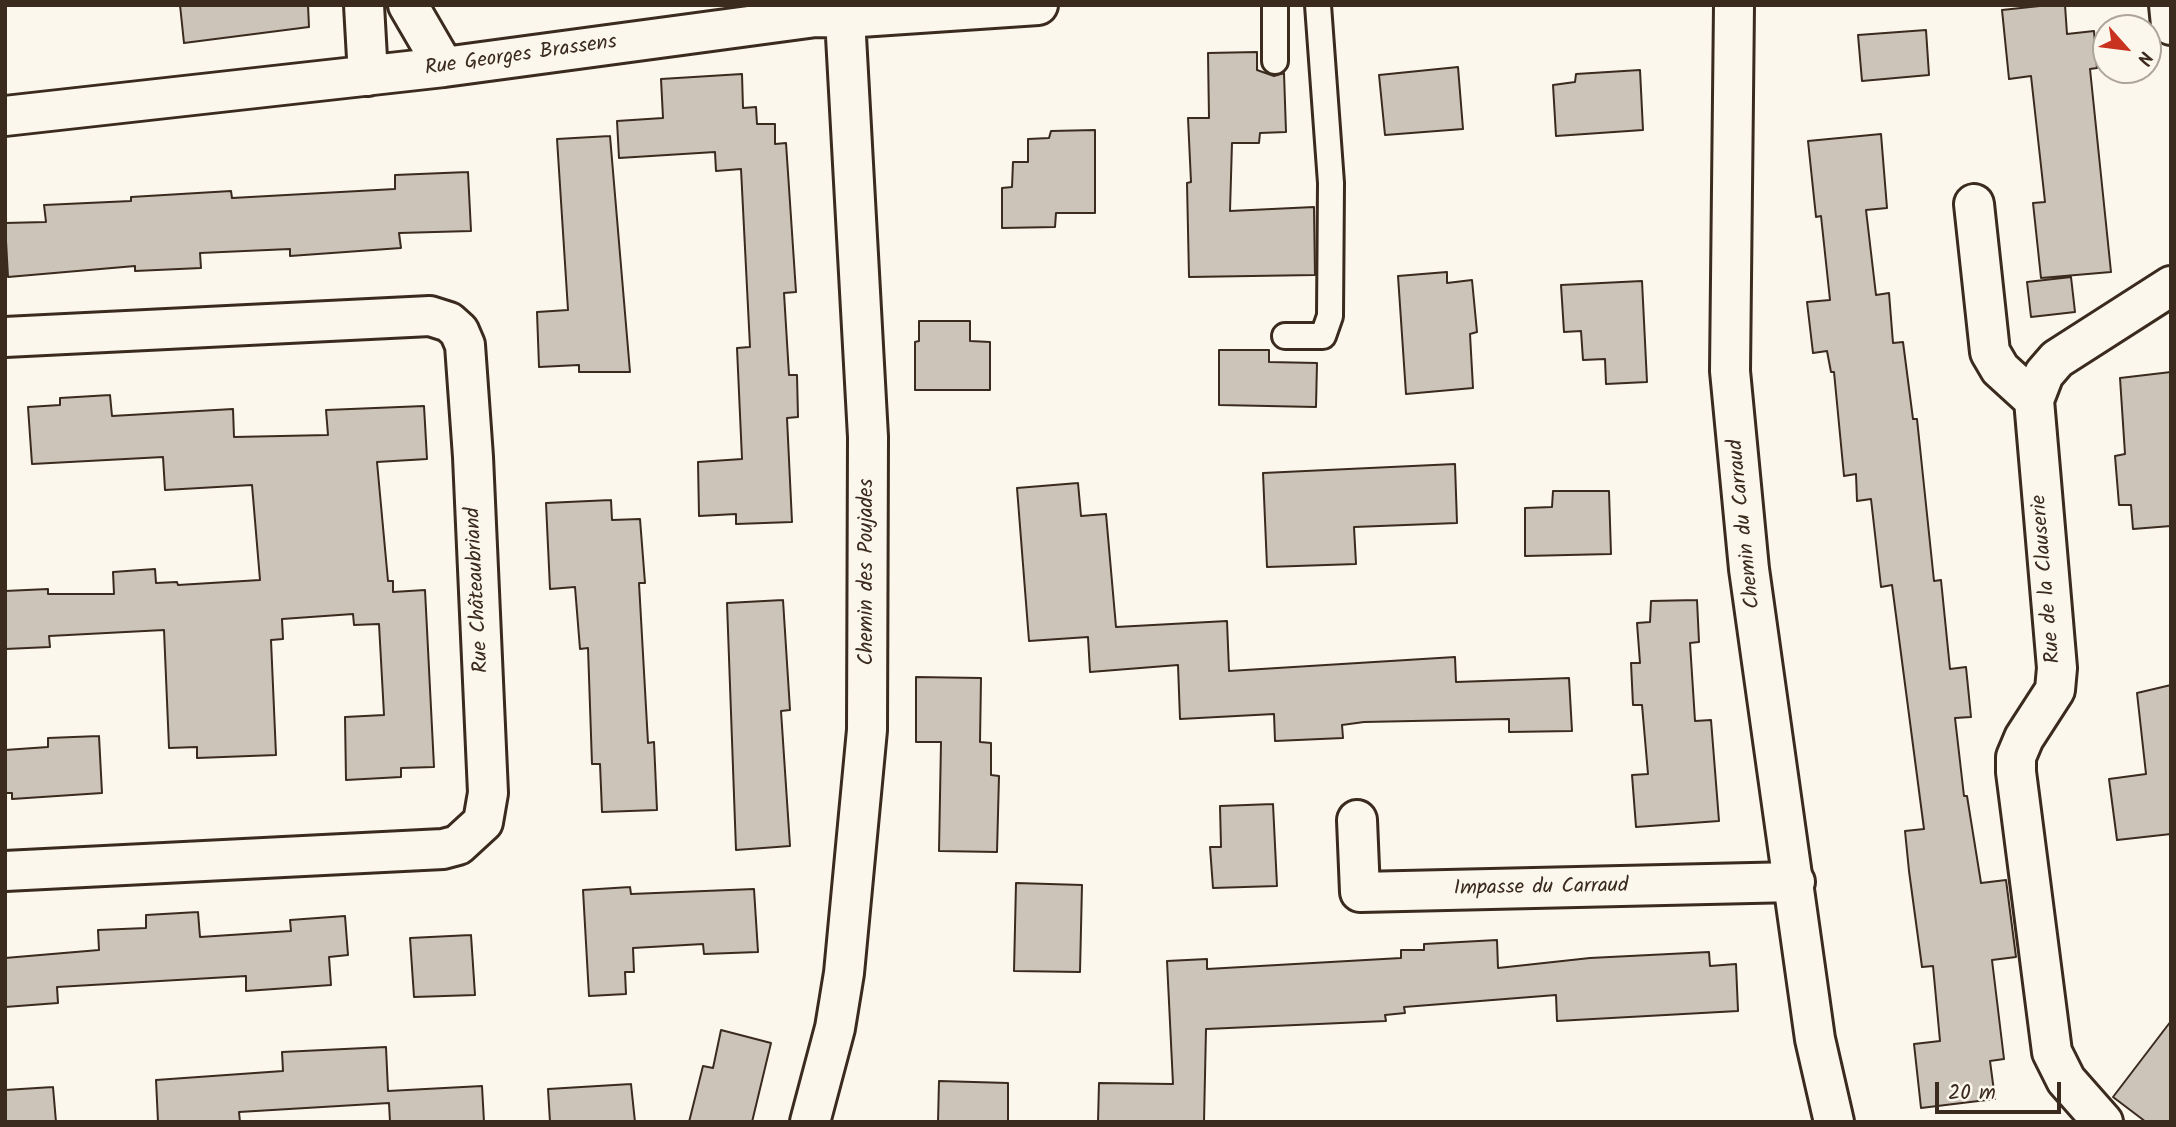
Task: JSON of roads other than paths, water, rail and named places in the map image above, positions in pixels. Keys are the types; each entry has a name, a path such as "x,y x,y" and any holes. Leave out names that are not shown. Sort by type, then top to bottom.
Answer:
{"street":[{"path":"364,5 368,76"},
{"path":"408,5 444,67"},
{"name":"Rue Georges Brassens","path":"5,116 444,67 816,17 845,18 1038,5"},
{"name":"Chemin du Carraud","path":"1734,5 1730,371 1749,569 1815,1039 1818,1122"},
{"path":"2169,5 2171,25"},
{"name":"Chemin des Poujades","path":"810,1122 835,1028 844,973 866,730 867,412 845,18"},
{"path":"1974,204 1990,352 2000,369 2034,400 2045,374 2057,359 2171,286"},
{"name":"Rue Châteaubriand","path":"5,337 430,316 449,322 459,331 466,345 488,793 482,822 471,836 458,845 443,849 5,872"},
{"name":"Rue de la Clauserie","path":"2034,400 2057,668 2054,690 2024,738 2016,757 2016,772 2052,1052 2066,1080 2103,1122"},
{"name":"Impasse du Carraud","path":"1357,820 1360,892 1795,882"},
{"name":"Chemin du Carraud","path":"1815,1039 1834,1122"}],"lane":[{"path":"1275,5 1275,61"},
{"path":"1285,336 1323,336 1330,316 1331,183 1318,5"}]}
